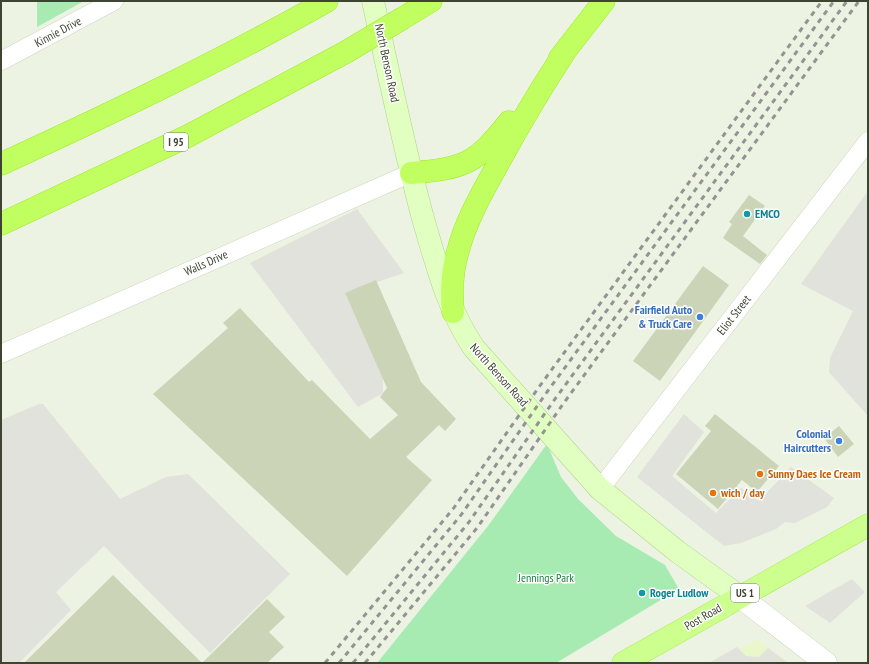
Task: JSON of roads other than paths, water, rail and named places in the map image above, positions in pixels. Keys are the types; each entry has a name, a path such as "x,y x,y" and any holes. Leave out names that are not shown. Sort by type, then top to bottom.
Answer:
{"highway":[{"path":"1,164 216,62 326,1"},
{"name":"I 95","path":"1,224 188,136 346,52 432,1"},
{"path":"411,173 459,166 480,154 500,133 604,1"},
{"path":"453,312 451,288 454,270 458,251 471,216 527,111 568,47"},
{"path":"1,160 38,147"},
{"path":"1,229 66,194"}],"main road":[{"name":"North Benson Road","path":"373,1 411,173 441,279 453,312 474,348 600,489 678,552 739,596"},
{"name":"Post Road","path":"623,663 739,596 868,525"}],"street":[{"name":"Kinnie Drive","path":"1,61 114,1"},
{"name":"Eliot Street","path":"600,489 866,147"},
{"name":"Walls Drive","path":"1,354 411,173"},
{"path":"739,596 826,663"}],"railway":[{"path":"325,663 453,509 539,387 822,1"},
{"path":"339,663 461,515 547,392 834,1"},
{"path":"353,663 469,522 555,399 847,1"},
{"path":"365,663 477,528 563,404 859,1"}],"place":[{"name":"EMCO","path":"747,214"},
{"name":"Fairfield Auto & Truck Care","path":"700,317"},
{"name":"Colonial Haircutters","path":"839,441"},
{"name":"Sunny Daes Ice Cream","path":"760,474"},
{"name":"wich / day","path":"713,493"},
{"name":"Roger Ludlow","path":"642,593"}],"park label":[{"name":"Jennings Park","path":"546,578"}]}
